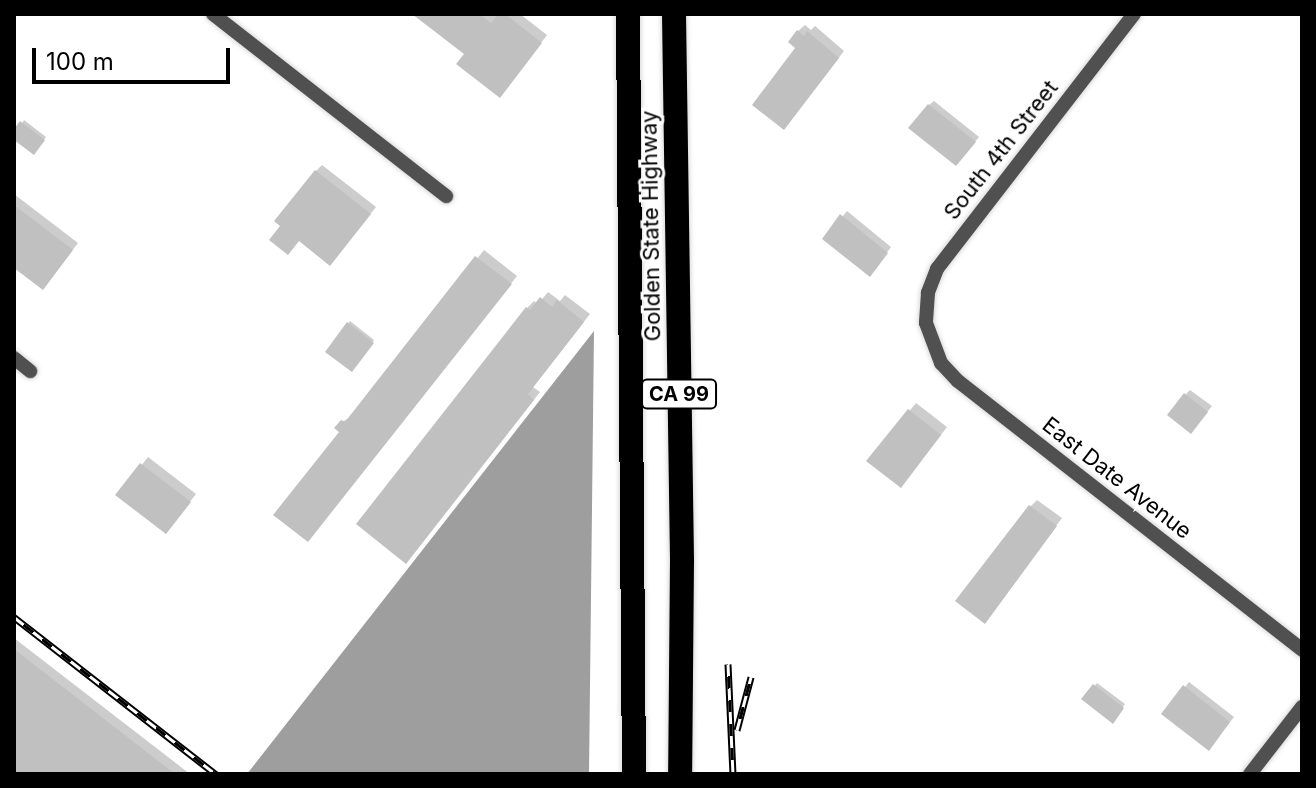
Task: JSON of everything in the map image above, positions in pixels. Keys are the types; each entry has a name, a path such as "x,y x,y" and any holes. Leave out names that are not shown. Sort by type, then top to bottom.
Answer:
{"highway":[{"name":"Golden State Highway","path":"628,14 634,774"},
{"name":"Golden State Highway","path":"674,14 682,560 680,774"}],"street":[{"path":"213,14 446,196"},
{"name":"South 4th Street","path":"926,323 928,293 937,269 1134,14"},
{"name":"East Date Avenue","path":"926,323 941,363 958,381 1302,650"},
{"path":"14,358 30,371"},
{"path":"1250,774 1302,707"}],"shaded area":[{"path":"594,331 589,774 247,774"}],"building":[{"path":"412,14 479,14 491,23 498,14 505,14 542,43 500,98 456,64 464,54"},
{"path":"797,30 804,36 807,31 839,58 784,130 752,105 795,48 788,42"},
{"path":"928,104 976,142 956,166 908,128"},
{"path":"20,121 45,140 34,155 14,140 14,129"},
{"path":"315,170 371,214 330,266 299,241 288,255 269,240 280,226 274,221"},
{"path":"14,205 73,250 43,290 14,268"},
{"path":"840,214 888,253 870,277 822,239"},
{"path":"475,256 512,284 308,542 273,515 339,432 334,428 341,420 345,422"},
{"path":"540,297 552,307 557,300 584,322 528,394 534,400 406,564 356,524 526,307 530,310"},
{"path":"347,322 374,343 352,372 325,352"},
{"path":"1184,393 1208,412 1191,434 1167,415"},
{"path":"908,409 941,435 901,488 866,461"},
{"path":"140,463 191,502 166,534 115,495"},
{"path":"1029,505 1057,526 985,624 955,601"},
{"path":"14,649 175,774 14,774"},
{"path":"1093,684 1124,708 1113,724 1081,699"},
{"path":"1183,685 1230,722 1209,751 1161,714"}],"railway":[{"path":"14,617 216,774"},
{"path":"728,664 733,774"},
{"path":"737,730 751,677"}]}
